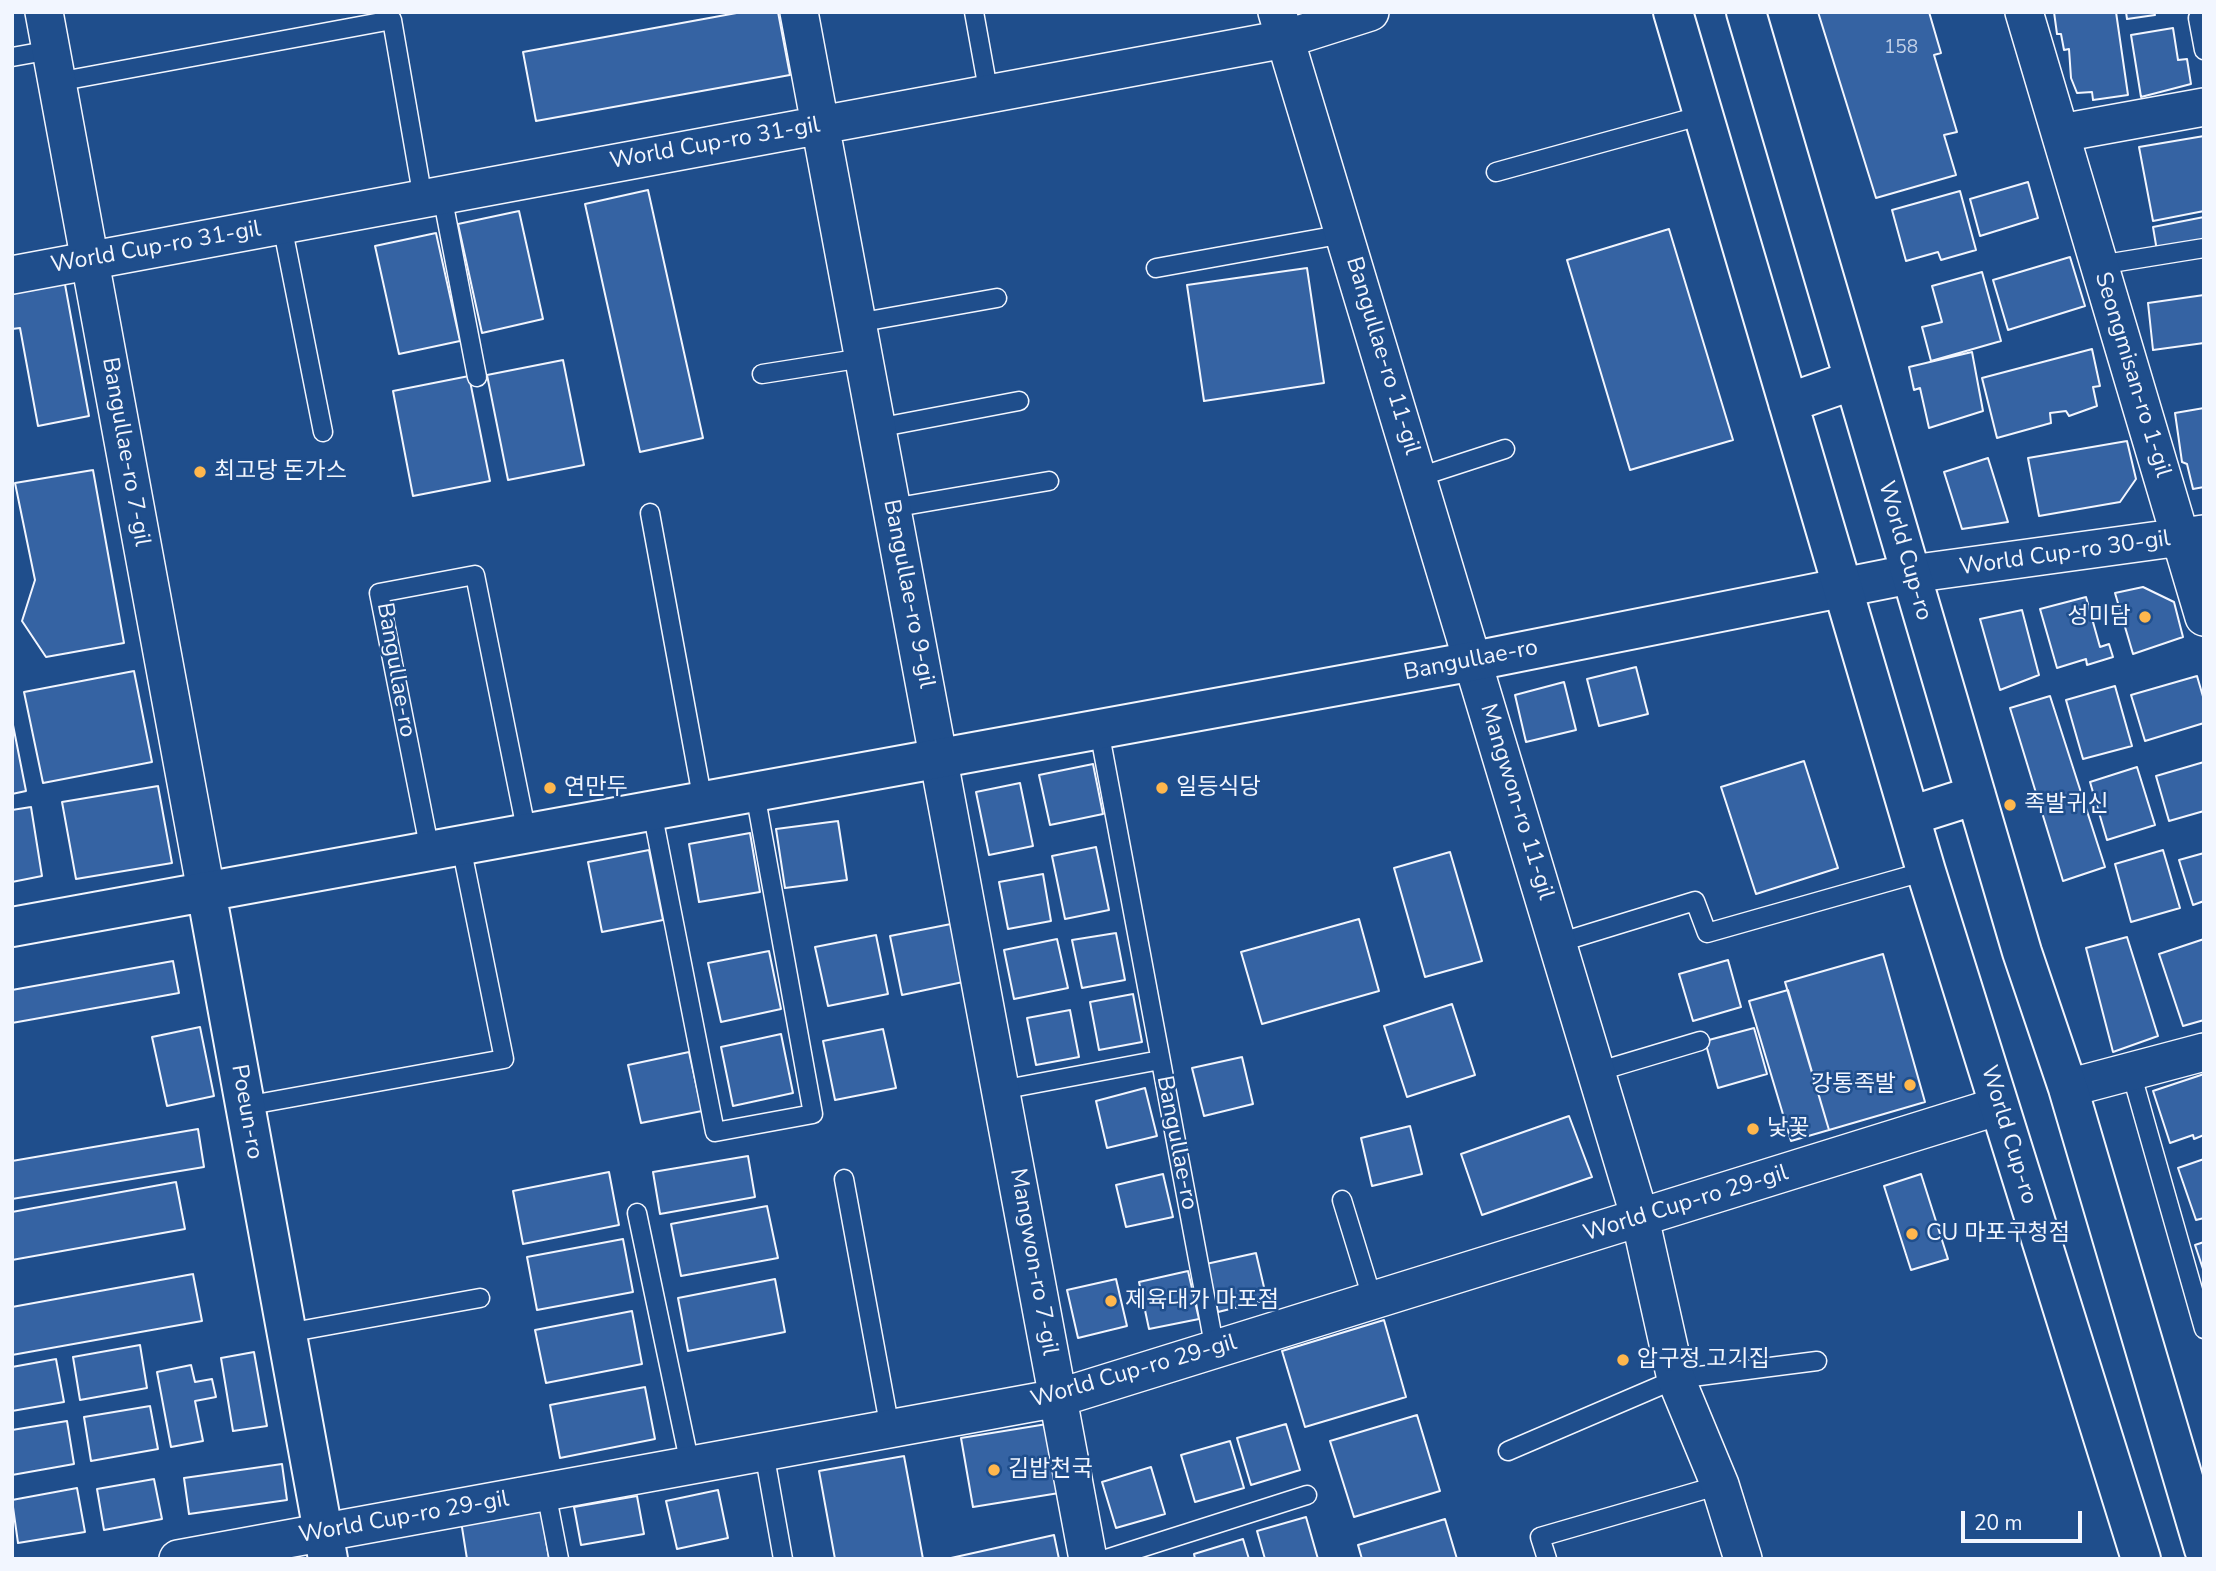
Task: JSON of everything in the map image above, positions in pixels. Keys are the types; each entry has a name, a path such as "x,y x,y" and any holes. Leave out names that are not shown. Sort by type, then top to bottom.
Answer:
{"main road":[{"name":"World Cup-ro","path":"1673,12 1910,817 2141,1559"},
{"name":"World Cup-ro","path":"1746,12 2022,951 2068,1088 2204,1549"},
{"path":"1788,403 1854,380"},
{"name":"World Cup-ro 30-gil","path":"1843,588 1912,575"},
{"name":"Bangullae-ro","path":"12,928 940,760 1843,588"},
{"path":"1910,817 1976,795"},
{"name":"Poeun-ro","path":"206,891 326,1546"}],"street":[{"name":"Bangullae-ro 7-gil","path":"44,12 206,891"},
{"name":"Bangullae-ro 9-gil","path":"799,12 940,760"},
{"name":"World Cup-ro 31-gil","path":"12,275 989,95 1281,26 1370,12"},
{"name":"Seongmisan-ro 1-gil","path":"2024,12 2099,265 2192,536 2204,617"},
{"name":"Bangullae-ro 11-gil","path":"1281,26 1474,660"},
{"path":"2061,132 2204,107"},
{"name":"World Cup-ro 30-gil","path":"1912,575 2192,536"},
{"name":"Mangwon-ro 11-gil","path":"1474,660 1640,1218 1676,1378 1720,1485 1743,1559"},
{"name":"Mangwon-ro 7-gil","path":"940,760 1088,1559"},
{"path":"2068,1088 2204,1052"},
{"name":"World Cup-ro 29-gil","path":"178,1559 326,1546 547,1492 1058,1398 1999,1106"}],"lane":[{"path":"974,12 989,95"},
{"path":"2198,18 2204,50"},
{"path":"12,57 54,66 392,20 477,377"},
{"path":"1496,172 1703,115"},
{"path":"282,225 323,432"},
{"name":"Bangullae-ro 11-gil","path":"1156,268 1344,234"},
{"path":"2099,265 2204,248"},
{"path":"762,374 860,340 997,298"},
{"path":"877,428 1019,401"},
{"name":"Bangullae-ro 11-gil","path":"1419,477 1505,449"},
{"path":"892,508 1049,481"},
{"path":"650,513 703,802"},
{"name":"Bangullae-ro","path":"245,1106 504,1059 445,848 379,593 475,575 527,834"},
{"name":"Bangullae-ro","path":"1099,730 1215,1350"},
{"path":"652,811 715,1132 813,1114 755,793"},
{"path":"1558,943 1695,901 1707,933 1927,871"},
{"path":"1596,1072 1700,1041"},
{"path":"1001,1090 1160,1059"},
{"path":"2131,1072 2204,1329"},
{"path":"844,1179 890,1429"},
{"path":"1342,1200 1373,1301"},
{"path":"637,1213 690,1465"},
{"path":"287,1332 480,1298"},
{"path":"1508,1451 1676,1378 1817,1361"},
{"path":"764,1452 783,1559"},
{"path":"1547,1559 1540,1537 1720,1485"},
{"path":"547,1492 559,1559"},
{"path":"1106,1559 1307,1495"}],"building":[{"path":"742,12 778,12 790,75 536,121 523,52"},
{"path":"1818,12 1929,12 1941,53 1934,55 1957,132 1944,135 1956,175 1876,198"},
{"path":"2054,12 2116,12 2128,95 2093,100 2092,92 2077,93 2071,78 2069,49 2064,50 2061,34 2057,34"},
{"path":"2126,12 2154,12 2155,15 2127,19"},
{"path":"2173,28 2178,60 2187,59 2191,84 2141,97 2131,35"},
{"path":"2204,136 2204,211 2153,221 2139,147"},
{"path":"2028,182 2038,218 1980,236 1970,199"},
{"path":"648,190 703,438 640,452 585,204"},
{"path":"1960,191 1976,250 1941,260 1938,252 1906,261 1892,210"},
{"path":"519,211 543,319 482,333 458,224"},
{"path":"2204,217 2204,242 2157,251 2153,227"},
{"path":"1669,229 1733,440 1630,470 1567,260"},
{"path":"436,233 460,341 399,354 375,246"},
{"path":"2070,257 2085,306 2008,330 1993,280"},
{"path":"1307,268 1324,383 1204,401 1187,285"},
{"path":"1982,272 2001,341 1931,361 1922,327 1942,322 1932,286"},
{"path":"64,279 89,416 38,426 20,328 12,329 12,288"},
{"path":"2204,295 2204,343 2153,350 2148,303"},
{"path":"2092,349 2100,386 2093,387 2097,406 2069,416 2066,411 2050,413 2051,423 1997,438 1982,378"},
{"path":"1972,352 1983,411 1929,428 1920,388 1914,390 1909,367"},
{"path":"563,360 584,465 508,480 487,375"},
{"path":"469,376 490,481 413,496 393,391"},
{"path":"2204,408 2204,487 2193,489 2187,464 2182,462 2175,413"},
{"path":"2127,441 2136,479 2120,502 2039,516 2028,458"},
{"path":"1988,458 2008,522 1962,529 1944,472"},
{"path":"93,470 124,643 46,657 22,621 35,580 15,483"},
{"path":"2143,587 2174,602 2183,637 2133,654 2115,593"},
{"path":"2086,597 2100,647 2109,644 2113,657 2087,665 2086,659 2057,668 2040,609"},
{"path":"2022,610 2039,675 2000,690 1980,619"},
{"path":"1636,667 1648,714 1599,726 1587,679"},
{"path":"134,671 152,762 43,783 24,692"},
{"path":"2197,676 2204,700 2204,723 2145,741 2131,695"},
{"path":"1564,682 1576,730 1526,742 1515,695"},
{"path":"2115,686 2132,746 2083,759 2066,700"},
{"path":"2050,696 2105,867 2063,881 2010,708"},
{"path":"12,720 26,791 12,794"},
{"path":"1804,761 1838,868 1756,894 1721,787"},
{"path":"2204,762 2204,811 2169,821 2156,776"},
{"path":"1093,764 1103,814 1050,825 1039,775"},
{"path":"2137,767 2155,825 2107,840 2090,782"},
{"path":"1020,783 1033,846 989,855 976,792"},
{"path":"158,786 172,863 76,879 62,802"},
{"path":"31,807 42,876 12,882 12,810"},
{"path":"838,821 847,880 785,888 776,829"},
{"path":"750,833 760,892 699,902 689,844"},
{"path":"1096,847 1109,910 1065,919 1052,856"},
{"path":"649,850 663,920 602,932 588,862"},
{"path":"2163,850 2180,908 2131,922 2115,864"},
{"path":"1450,852 1482,961 1425,977 1394,868"},
{"path":"2204,853 2204,901 2193,905 2179,860"},
{"path":"1043,874 1051,921 1008,929 999,882"},
{"path":"1359,919 1379,991 1262,1024 1241,952"},
{"path":"951,924 963,982 902,995 890,936"},
{"path":"1116,933 1125,980 1082,988 1072,940"},
{"path":"876,935 888,994 828,1006 815,947"},
{"path":"2127,937 2158,1036 2113,1052 2086,948"},
{"path":"1057,939 1068,988 1014,999 1004,950"},
{"path":"2204,939 2204,1020 2183,1026 2159,954"},
{"path":"769,951 781,1009 721,1022 708,963"},
{"path":"1883,954 1925,1102 1829,1130 1785,982"},
{"path":"1728,960 1741,1007 1693,1021 1679,974"},
{"path":"173,961 179,993 12,1023 12,990"},
{"path":"1788,990 1829,1130 1791,1141 1749,1001"},
{"path":"1133,994 1142,1042 1099,1050 1090,1002"},
{"path":"1452,1004 1475,1075 1407,1097 1384,1026"},
{"path":"1070,1010 1079,1057 1036,1065 1027,1018"},
{"path":"200,1027 214,1096 167,1106 152,1037"},
{"path":"1754,1028 1767,1074 1718,1088 1705,1041"},
{"path":"883,1029 896,1088 835,1100 823,1041"},
{"path":"781,1034 793,1093 733,1106 721,1047"},
{"path":"689,1052 702,1111 641,1123 628,1065"},
{"path":"1242,1057 1253,1104 1204,1116 1192,1068"},
{"path":"2204,1074 2204,1135 2194,1139 2193,1135 2170,1143 2153,1091"},
{"path":"1145,1088 1157,1136 1107,1148 1096,1101"},
{"path":"1569,1116 1592,1177 1482,1215 1461,1154"},
{"path":"1410,1126 1422,1174 1372,1186 1361,1138"},
{"path":"198,1129 204,1167 12,1199 12,1161"},
{"path":"748,1156 755,1197 660,1214 653,1172"},
{"path":"2204,1159 2204,1218 2196,1220 2178,1168"},
{"path":"609,1172 619,1225 523,1244 513,1191"},
{"path":"1163,1174 1173,1217 1126,1227 1116,1185"},
{"path":"1921,1174 1948,1259 1911,1270 1884,1186"},
{"path":"176,1182 185,1229 12,1260 12,1212"},
{"path":"767,1206 778,1258 681,1276 671,1224"},
{"path":"623,1239 633,1292 537,1310 527,1257"},
{"path":"2204,1242 2204,1272 2195,1245"},
{"path":"1256,1253 1267,1300 1218,1312 1206,1264"},
{"path":"1188,1271 1199,1319 1149,1329 1139,1282"},
{"path":"193,1274 202,1321 12,1355 12,1307"},
{"path":"775,1279 785,1332 688,1351 678,1298"},
{"path":"1116,1279 1127,1326 1078,1338 1067,1290"},
{"path":"632,1311 642,1364 546,1383 535,1330"},
{"path":"1384,1320 1406,1397 1305,1427 1282,1351"},
{"path":"140,1345 147,1388 80,1400 73,1357"},
{"path":"254,1352 267,1426 233,1431 221,1358"},
{"path":"56,1359 64,1402 12,1411 12,1367"},
{"path":"191,1365 195,1382 212,1379 216,1397 195,1401 203,1441 171,1447 157,1372"},
{"path":"645,1387 655,1439 560,1458 550,1405"},
{"path":"150,1406 158,1449 91,1461 84,1417"},
{"path":"1417,1415 1440,1491 1354,1517 1330,1441"},
{"path":"67,1421 74,1464 12,1475 12,1430"},
{"path":"1047,1424 1059,1493 973,1507 961,1438"},
{"path":"1286,1424 1300,1470 1251,1485 1237,1438"},
{"path":"1230,1441 1244,1488 1195,1502 1181,1455"},
{"path":"904,1456 923,1559 835,1559 819,1471"},
{"path":"282,1464 287,1500 189,1514 184,1478"},
{"path":"1151,1467 1165,1514 1116,1528 1102,1482"},
{"path":"154,1479 162,1519 104,1530 97,1489"},
{"path":"77,1488 85,1532 18,1543 12,1500"},
{"path":"718,1490 728,1538 677,1549 666,1501"},
{"path":"637,1496 644,1534 581,1545 574,1507"},
{"path":"541,1509 549,1559 467,1559 461,1521"},
{"path":"1306,1517 1318,1559 1265,1559 1257,1531"},
{"path":"1445,1519 1457,1559 1362,1559 1358,1545"},
{"path":"1054,1535 1059,1559 951,1558"},
{"path":"1243,1539 1249,1559 1195,1559 1194,1554"}],"place":[{"name":"최고당 돈가스","path":"200,472"},
{"name":"성미담","path":"2145,617"},
{"name":"연만두","path":"550,788"},
{"name":"일등식당","path":"1162,788"},
{"name":"족발귀신","path":"2010,805"},
{"name":"강통족발","path":"1910,1085"},
{"name":"낯꽃","path":"1753,1129"},
{"name":"CU 마포구청점","path":"1912,1234"},
{"name":"제육대가 마포점","path":"1111,1301"},
{"name":"압구정 고기집","path":"1623,1360"},
{"name":"김밥천국","path":"994,1470"}]}
